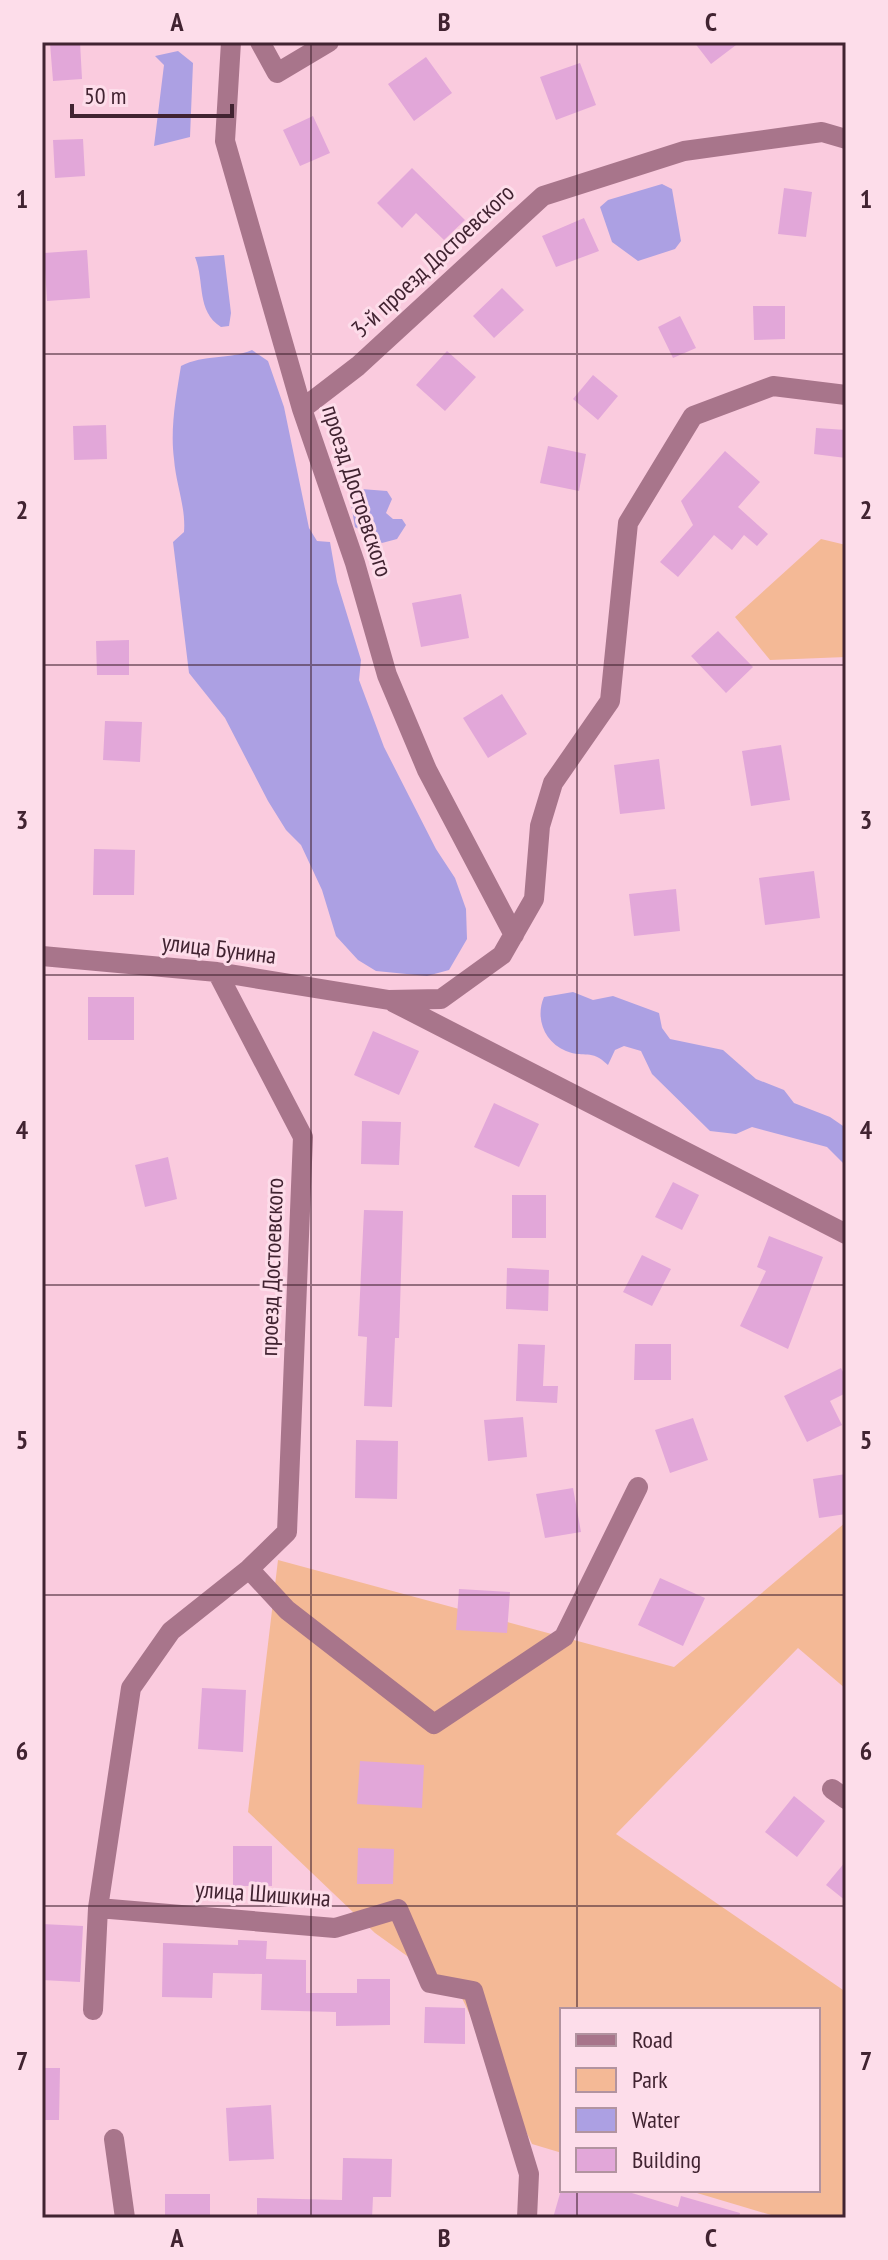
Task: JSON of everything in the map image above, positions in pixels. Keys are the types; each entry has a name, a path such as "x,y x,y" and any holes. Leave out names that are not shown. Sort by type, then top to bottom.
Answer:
{"street":[{"name":"проезд Достоевского","path":"231,42 225,141 302,409 355,563 387,675 427,770 514,935"},
{"path":"260,42 277,73 329,42"},
{"name":"3-й проезд Достоевского","path":"302,409 358,366 543,196 684,151 822,132 846,139"},
{"path":"389,1000 441,999 502,955 534,899 540,826 553,783 610,701 628,523 693,416 773,386 846,395"},
{"name":"улица Бунина","path":"42,956 217,972 389,1000"},
{"name":"проезд Достоевского","path":"217,972 303,1137 287,1532 249,1569"},
{"path":"389,1000 846,1234"},
{"path":"93,2010 98,1908 131,1688 171,1631 249,1569 287,1610 434,1724 564,1637 638,1487"},
{"name":"улица Шишкина","path":"98,1908 335,1928 398,1909 430,1983 473,1991 529,2174 527,2218"},
{"path":"114,2139 125,2218"}],"green space":[{"path":"821,539 846,545 846,657 770,660 735,617"},
{"path":"846,1522 846,1689 798,1648 616,1834 846,1992 846,2218 781,2218 694,2192 820,2192 820,2008 560,2008 560,2152 532,2144 460,1994 375,1933 248,1812 278,1560 674,1667"}],"water":[{"path":"178,51 193,63 190,137 154,146 164,65 155,56"},
{"path":"662,184 672,189 681,241 675,249 638,261 612,242 600,207 608,200"},
{"path":"224,255 231,313 229,326 221,327 204,304 195,257"},
{"path":"252,350 268,361 284,407 309,528 317,541 330,542 337,582 361,660 359,680 384,747 436,849 455,878 466,909 467,939 449,970 427,976 376,971 358,960 336,936 322,890 301,845 286,830 268,801 225,718 189,673 173,542 184,532 173,448 174,412 181,366"},
{"path":"361,489 387,491 392,499 386,513 393,519 402,519 406,525 397,539 382,543 355,527 350,498 358,499"},
{"path":"573,992 593,1000 613,996 659,1013 662,1028 670,1039 723,1050 756,1079 784,1090 794,1103 830,1117 846,1128 846,1166 827,1147 752,1127 736,1134 710,1131 652,1074 641,1051 624,1046 615,1050 608,1065 592,1055 573,1053 558,1047 543,1028 541,1005 544,997"}],"building":[{"path":"80,42 82,79 53,81 50,43"},
{"path":"694,42 740,42 711,64"},
{"path":"426,57 452,93 414,121 388,84"},
{"path":"580,63 596,105 556,120 540,77"},
{"path":"313,116 330,153 300,166 283,130"},
{"path":"83,139 85,176 55,178 53,140"},
{"path":"412,168 465,220 444,240 416,213 402,228 377,203"},
{"path":"784,188 812,192 806,237 778,234"},
{"path":"584,218 599,251 556,267 542,236"},
{"path":"87,250 90,298 47,301 44,253"},
{"path":"502,288 524,310 494,338 473,316"},
{"path":"753,306 785,306 785,339 754,340"},
{"path":"680,316 696,348 673,358 658,327"},
{"path":"447,351 476,377 445,411 416,385"},
{"path":"593,375 618,396 598,420 573,399"},
{"path":"106,425 107,459 74,460 73,426"},
{"path":"816,428 846,430 846,458 814,454"},
{"path":"548,446 586,454 579,491 540,483"},
{"path":"725,451 760,482 738,507 768,534 757,546 744,535 732,550 714,535 678,577 660,562 693,525 681,501"},
{"path":"461,594 469,638 421,647 412,603"},
{"path":"718,631 753,667 726,693 691,656"},
{"path":"129,640 129,675 97,675 96,641"},
{"path":"502,694 527,734 488,758 463,718"},
{"path":"105,721 142,722 140,762 103,760"},
{"path":"781,745 790,800 751,806 742,751"},
{"path":"659,759 665,809 620,814 614,765"},
{"path":"94,849 135,850 134,895 93,895"},
{"path":"814,871 820,918 765,925 759,878"},
{"path":"676,889 680,931 634,936 629,894"},
{"path":"88,997 134,997 134,1040 88,1040"},
{"path":"373,1031 419,1051 399,1095 354,1075"},
{"path":"494,1103 539,1124 519,1167 474,1147"},
{"path":"362,1121 401,1122 399,1165 361,1164"},
{"path":"168,1157 177,1199 145,1207 135,1165"},
{"path":"673,1182 699,1195 682,1230 655,1217"},
{"path":"512,1195 546,1195 546,1238 512,1238"},
{"path":"364,1210 403,1211 399,1338 395,1338 392,1407 364,1406 367,1337 358,1336"},
{"path":"769,1236 823,1257 788,1349 740,1326 766,1271 757,1267"},
{"path":"642,1255 671,1269 652,1306 623,1292"},
{"path":"507,1268 549,1270 548,1311 506,1309"},
{"path":"518,1344 545,1345 543,1386 558,1386 557,1403 516,1401"},
{"path":"635,1344 671,1344 671,1380 634,1380"},
{"path":"841,1368 846,1378 846,1393 830,1401 842,1425 807,1442 784,1396"},
{"path":"523,1417 527,1457 488,1461 484,1420"},
{"path":"693,1418 708,1460 670,1473 655,1430"},
{"path":"356,1440 398,1441 397,1499 355,1498"},
{"path":"846,1474 846,1514 819,1518 813,1479"},
{"path":"573,1488 581,1532 545,1538 536,1494"},
{"path":"660,1578 705,1598 683,1646 638,1625"},
{"path":"459,1589 510,1592 507,1633 456,1630"},
{"path":"202,1688 246,1690 243,1752 198,1749"},
{"path":"360,1761 424,1765 422,1808 357,1804"},
{"path":"794,1796 825,1821 797,1857 765,1832"},
{"path":"233,1846 272,1846 272,1886 233,1886"},
{"path":"358,1848 394,1849 393,1884 357,1884"},
{"path":"846,1861 846,1901 826,1885"},
{"path":"42,1924 83,1926 80,1982 42,1980"},
{"path":"238,1940 267,1941 266,1959 306,1960 306,1993 357,1993 357,1979 390,1979 390,2025 336,2026 336,2012 261,2010 262,1974 213,1973 212,1998 162,1997 163,1943 238,1945"},
{"path":"425,2007 465,2008 465,2044 424,2043"},
{"path":"42,2068 60,2068 59,2120 42,2120"},
{"path":"271,2105 274,2159 229,2161 226,2108"},
{"path":"343,2158 392,2159 391,2197 373,2197 372,2218 257,2218 257,2198 342,2200"},
{"path":"560,2192 629,2192 678,2207 681,2196 740,2213 739,2218 553,2218"},
{"path":"165,2194 210,2194 210,2218 165,2218"}]}
